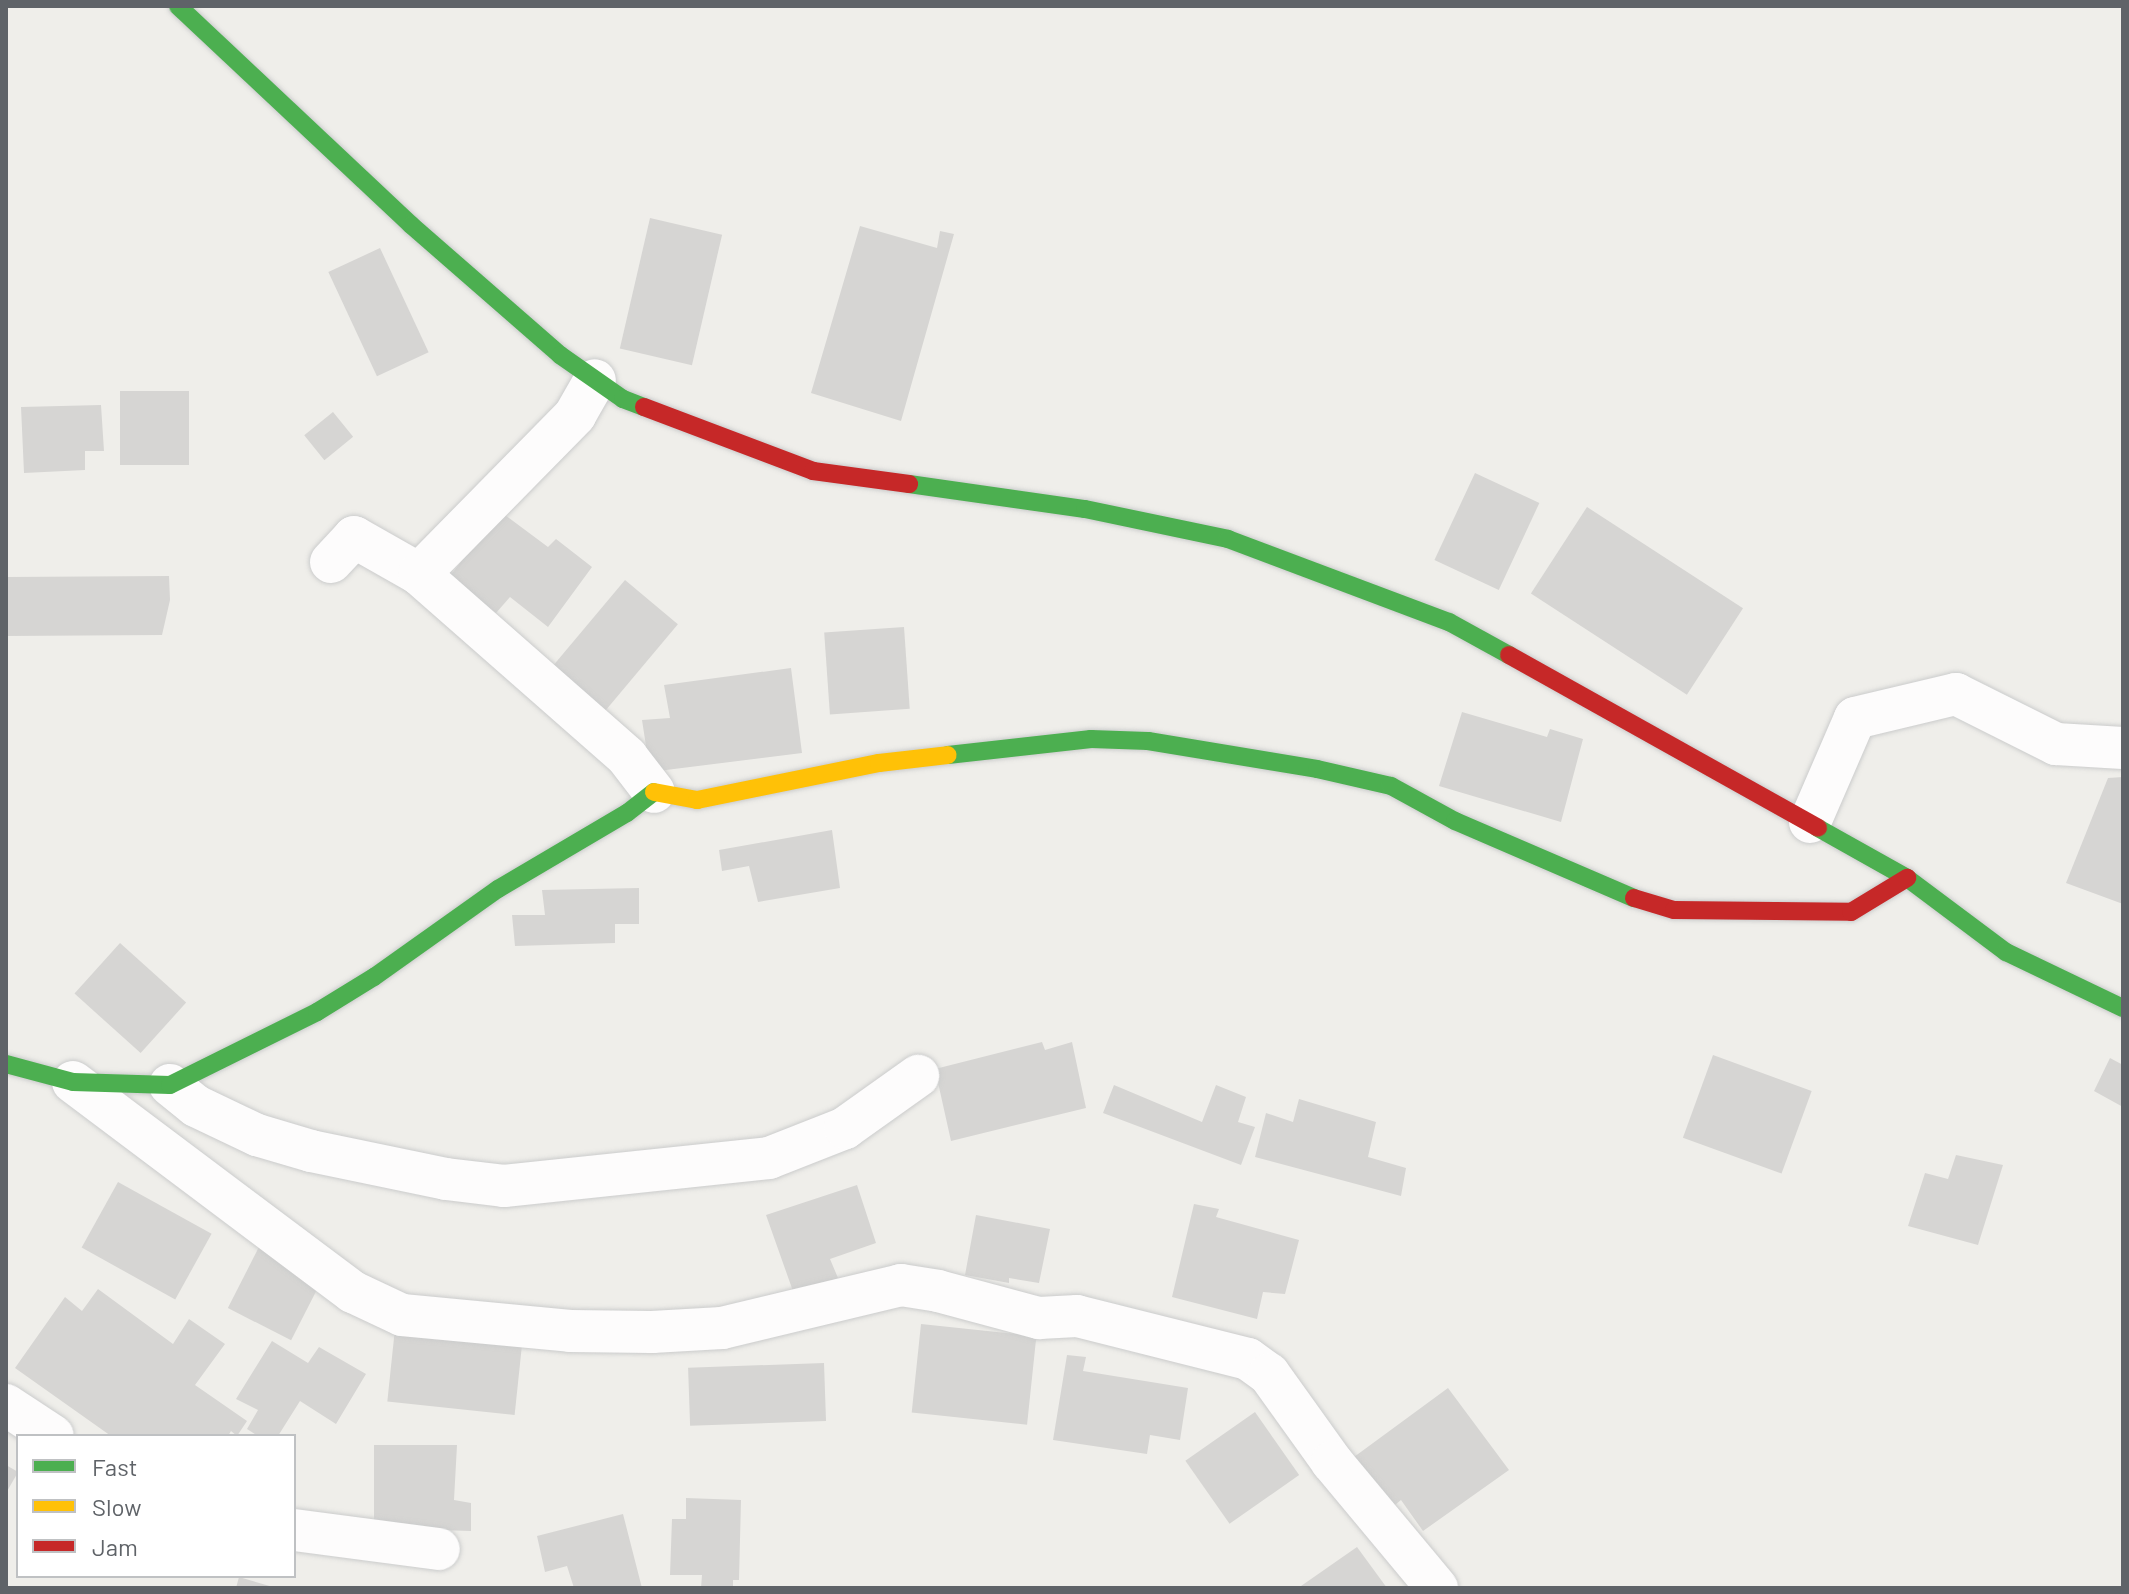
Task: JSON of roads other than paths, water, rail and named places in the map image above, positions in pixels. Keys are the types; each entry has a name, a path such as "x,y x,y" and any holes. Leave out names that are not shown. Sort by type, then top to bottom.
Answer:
{"street":[{"path":"178,6 411,225 560,355 623,399 813,471 1085,509 1228,539 1449,622 1907,878 2006,952 2123,1008"},
{"path":"419,574 575,415 595,380"},
{"path":"331,562 354,537 419,574 627,757 654,792 697,800 879,763 1091,739 1148,741 1317,769 1391,786 1455,821 1533,853 1613,892 1674,910 1851,912 1907,878"},
{"path":"1810,822 1855,718 1956,694 2056,744 2123,748"},
{"path":"6,1064 73,1082 170,1085 317,1012 374,977 498,889 627,813 654,792"},
{"path":"170,1085 196,1106 284,1143 446,1179 504,1186 769,1158 845,1128 918,1076"},
{"path":"73,1082 353,1292 402,1315 570,1331 680,1331 722,1328 901,1285 938,1291 1039,1318 1077,1316 1248,1359 1269,1374 1332,1462 1437,1588"},
{"path":"6,1405 50,1434"},
{"path":"296,1530 439,1549"}]}
